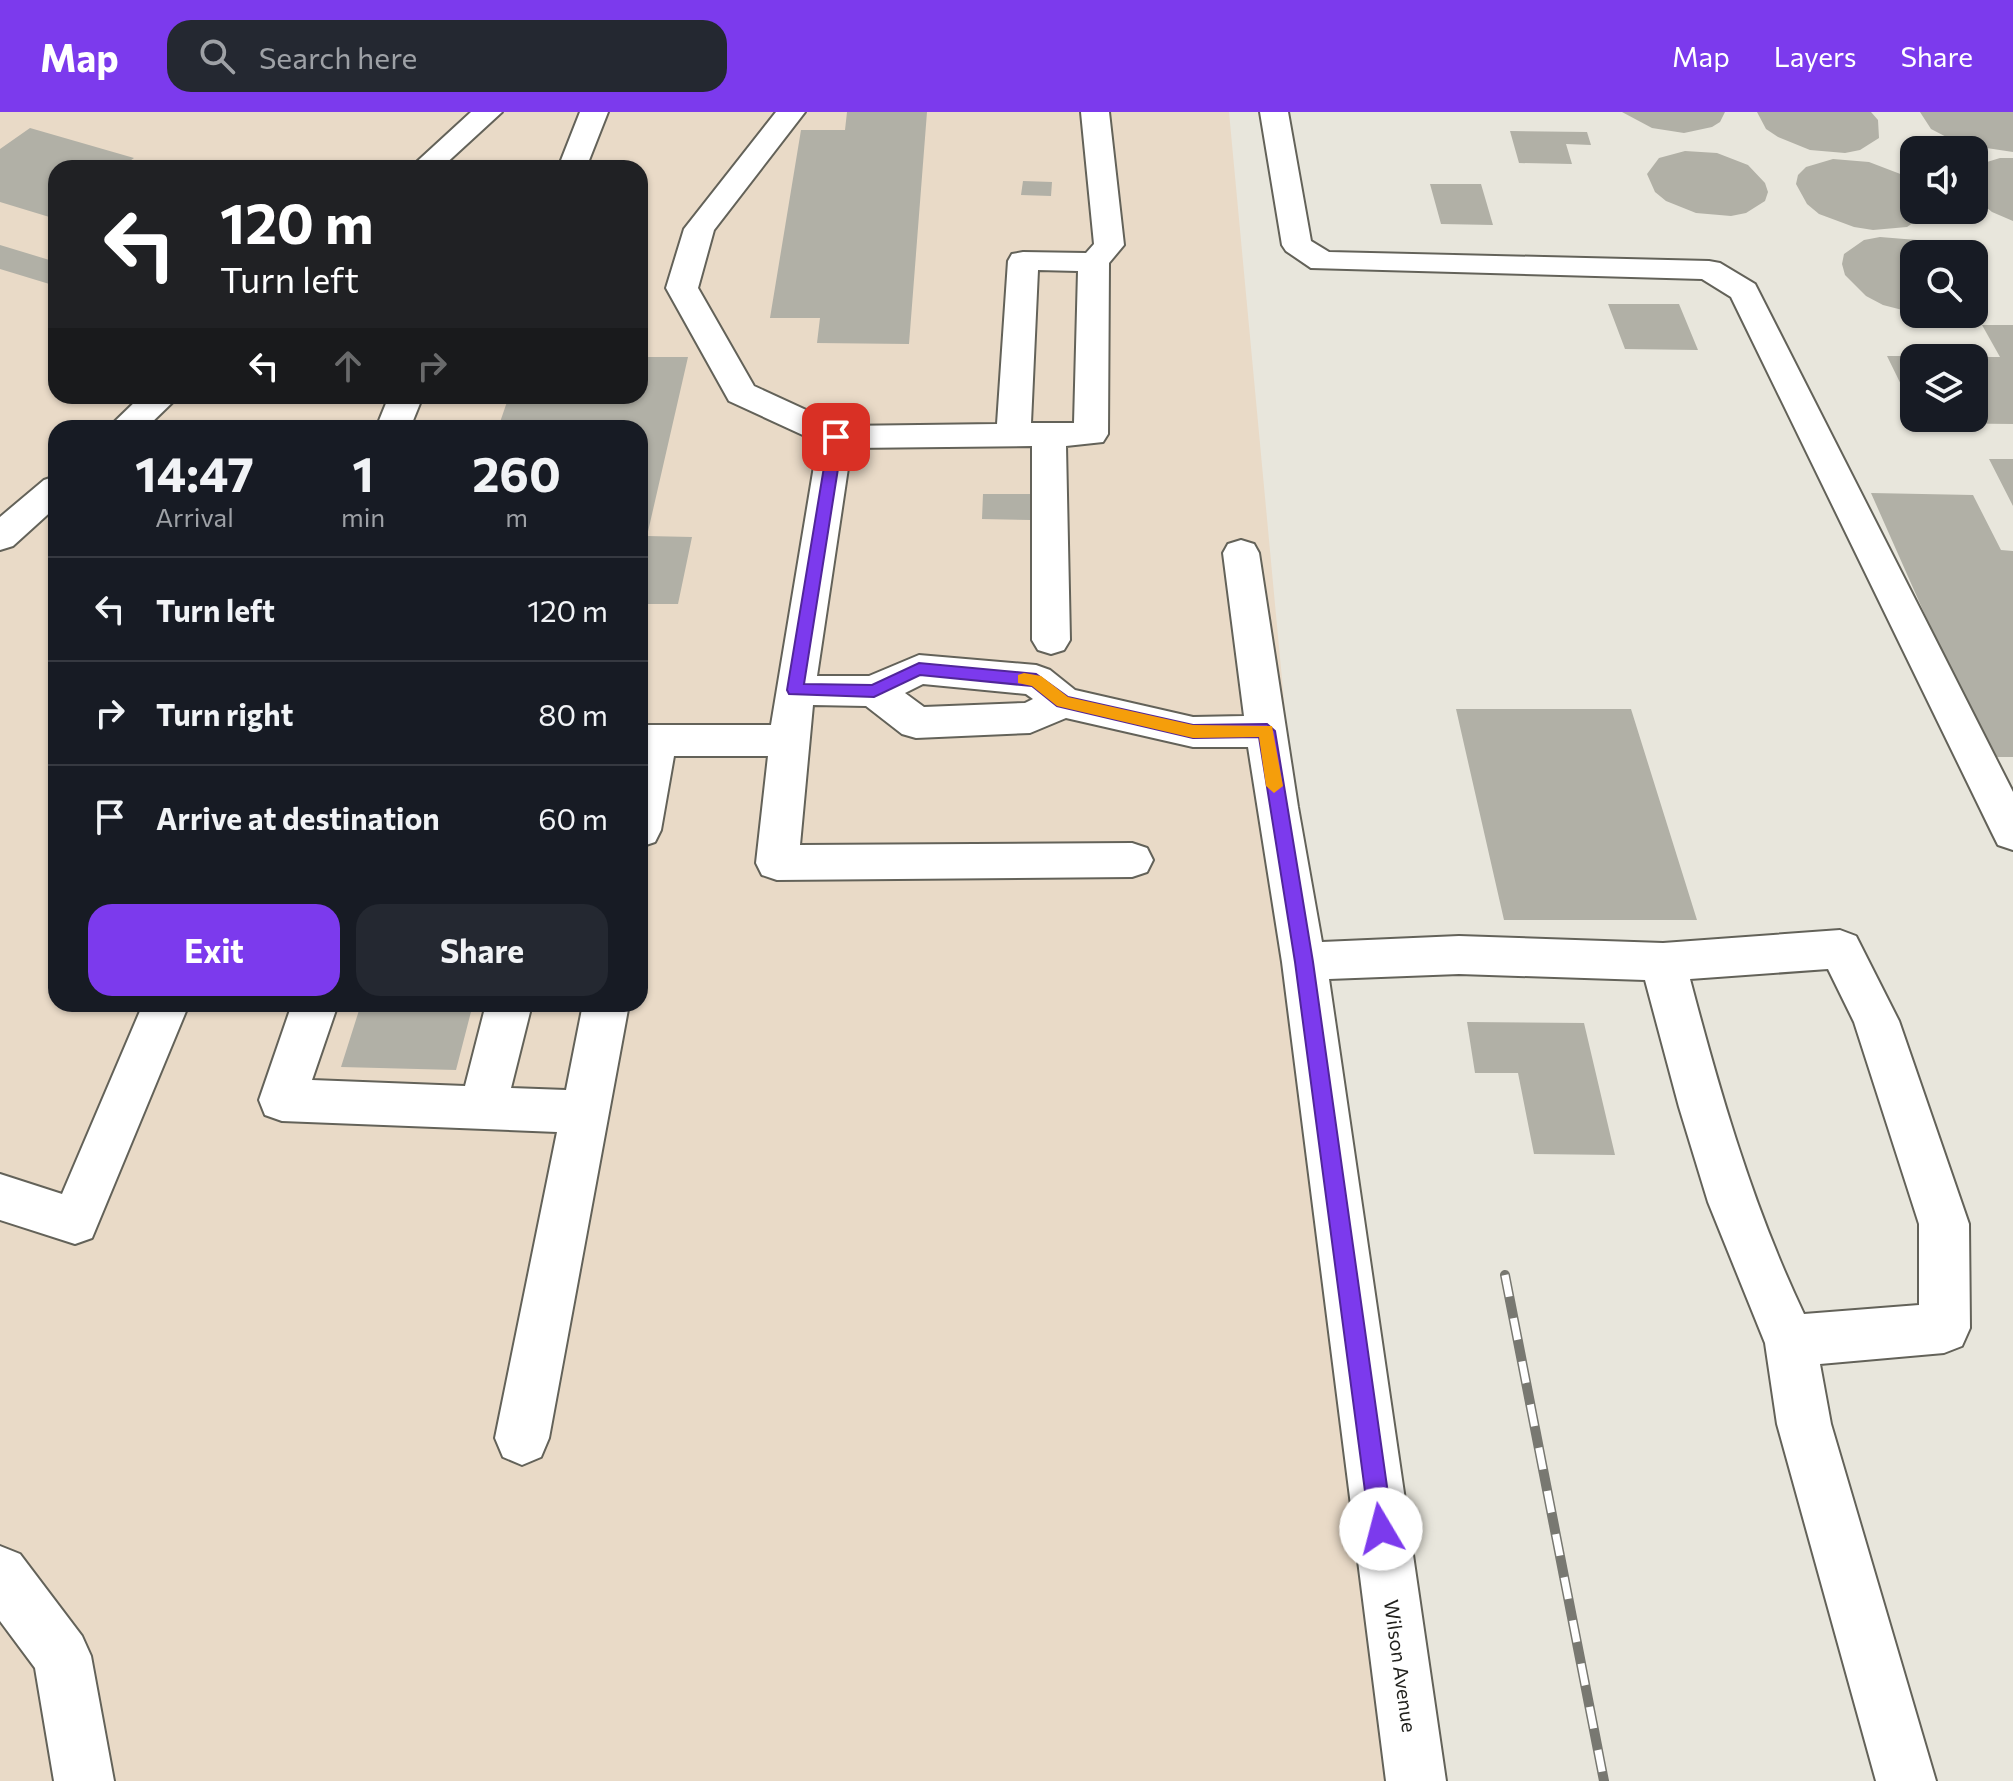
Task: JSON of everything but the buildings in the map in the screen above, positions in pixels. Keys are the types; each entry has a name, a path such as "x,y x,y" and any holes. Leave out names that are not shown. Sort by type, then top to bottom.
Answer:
{"street":[{"path":"433,160 488,112"},
{"path":"575,160 594,112"},
{"path":"791,112 699,229 682,288 741,393 836,437 1091,434 1094,262 1109,245 1095,112"},
{"path":"1274,112 1297,245 1322,261 1709,270 1744,291 2009,815"},
{"path":"1013,435 1023,261 1094,262"},
{"path":"134,420 153,404"},
{"path":"1049,434 1051,640"},
{"path":"836,437 795,690 777,863 1132,860"},
{"path":"0,537 48,495"},
{"name":"Wilson Avenue","path":"1241,553 1304,962 1416,1781"},
{"path":"795,690 874,691 919,669 1036,680 1063,702 1193,732 1267,731"},
{"path":"874,691 916,723 1030,718 1063,702"},
{"path":"649,740 790,741"},
{"path":"1304,962 1459,955 1663,962 1840,949 1876,1021 1944,1224 1944,1328 1790,1341"},
{"path":"1663,962 1694,1082 1759,1279 1790,1341 1804,1424 1906,1781"},
{"path":"0,1197 75,1221 163,1012"},
{"path":"312,1012 282,1100 585,1112"},
{"path":"483,1108 507,1012"},
{"path":"522,1438 604,1012"},
{"path":"0,1574 62,1656 84,1781"}],"shaded area":[{"path":"0,112 1229,112 1385,1781 0,1781"}],"railway":[{"path":"1505,1275 1604,1781"}],"slow traffic":[{"path":"1024,679 1036,680 1063,702 1193,732 1267,731 1274,786"}],"route":[{"path":"836,437 795,690 874,691 919,669 1036,680 1063,702 1193,732 1267,731 1304,962 1381,1529"}]}
